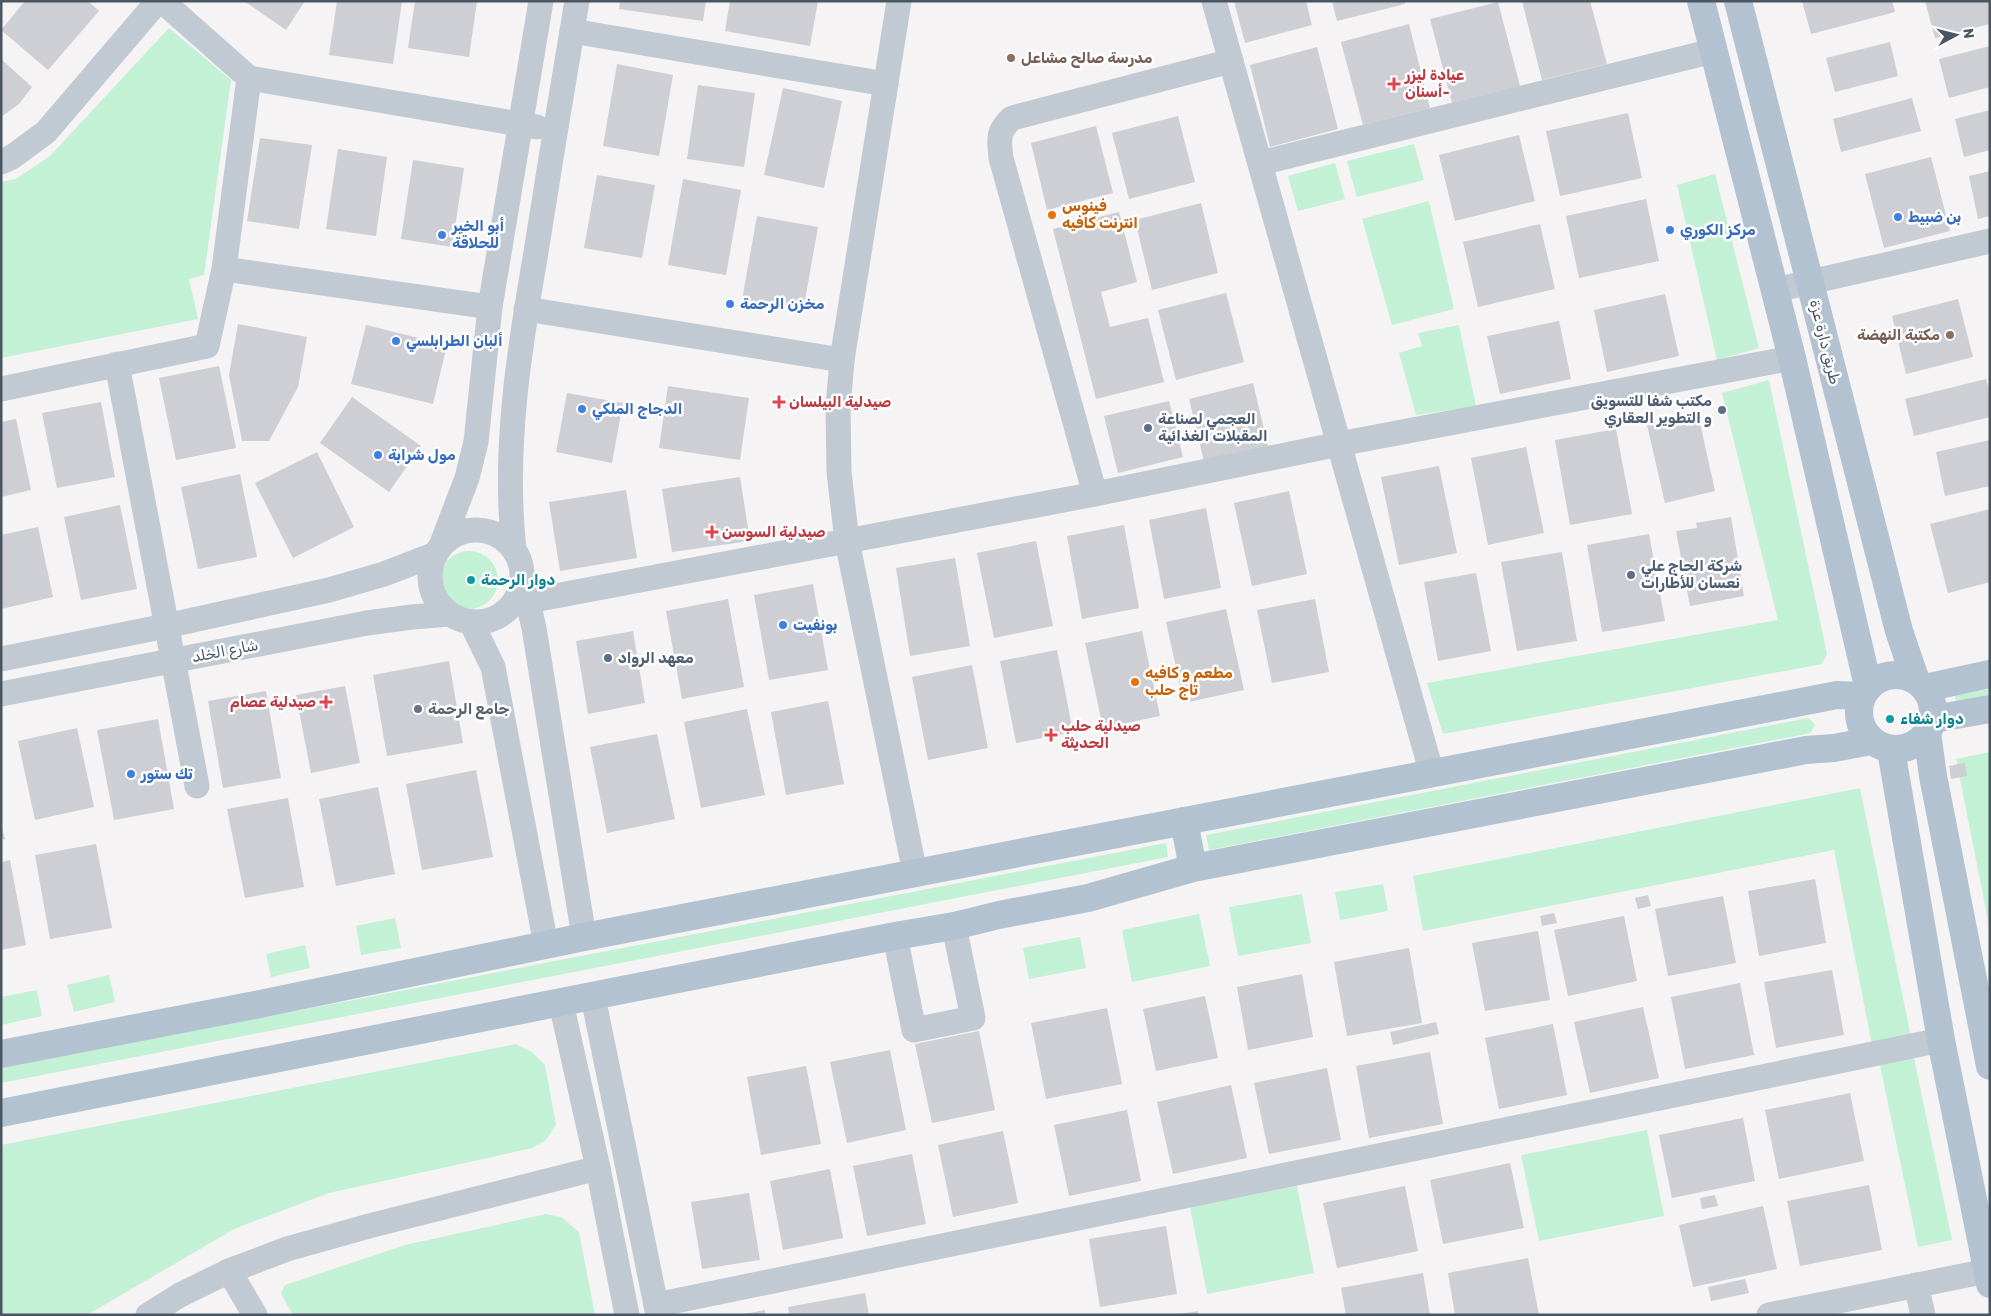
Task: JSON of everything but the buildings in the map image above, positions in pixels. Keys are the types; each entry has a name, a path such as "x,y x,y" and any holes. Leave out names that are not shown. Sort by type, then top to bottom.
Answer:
{"main road":[{"path":"1701,1 1792,358 1865,691"},
{"name":"طريق دارة عزة","path":"1738,1 1899,631 1920,684"},
{"path":"1988,1278 1881,745 1864,731 1859,720 1859,708 1865,691 1876,680 1886,676 1896,674 1907,676 1920,684 1930,697 1933,708 1930,726 1933,776 1990,1066"},
{"path":"1920,684 1990,674"},
{"path":"1,1054 254,1005 584,937 1865,691"},
{"path":"1,1113 895,936 954,926 1088,898 1193,868 1806,750 1881,745 1902,749 1920,741 1930,726 1990,709"},
{"path":"1184,821 1193,868"}],"street":[{"path":"1,162 12,157 46,132 158,1"},
{"path":"162,1 249,78 555,130"},
{"path":"541,1 490,308 476,442 467,478 431,570 432,586 438,602 461,618 493,667 546,945"},
{"path":"514,550 509,491 510,444 526,310 576,1"},
{"path":"899,1 842,360 838,407 839,472 847,541 915,873"},
{"path":"1214,1 1432,774"},
{"path":"572,31 886,84"},
{"path":"1260,163 1713,51"},
{"path":"1095,494 1002,158 999,140 1003,127 1012,118 1231,62"},
{"path":"1,389 207,346 224,269 249,78"},
{"path":"1775,290 1810,280 1990,241"},
{"path":"224,269 490,308"},
{"path":"526,310 842,360"},
{"path":"461,618 487,621 502,615 521,598 847,541 1095,494 1339,444 1792,358"},
{"path":"117,364 197,786"},
{"path":"1,659 166,626 329,590 384,574 439,550 452,537 465,532 478,530 492,533 504,540 514,550 520,562 522,576 521,598 534,628 584,937"},
{"name":"شارع الخلد","path":"1,694 367,623 412,616 461,618"},
{"path":"895,936 914,1030 972,1018 954,926"},
{"path":"593,997 657,1310 1941,1040"},
{"path":"561,1003 598,1168 626,1315"},
{"path":"148,1315 180,1295 229,1271 296,1246 598,1168"},
{"path":"229,1271 255,1315"},
{"path":"1769,1315 1916,1285 1988,1278"},
{"path":"1916,1285 1923,1315"}],"green space":[{"path":"169,28 231,80 204,275 189,279 198,319 1,358 1,182 16,179 50,156"},
{"path":"1414,144 1424,180 1357,197 1347,161"},
{"path":"1335,163 1345,199 1298,211 1288,176"},
{"path":"1715,174 1759,348 1717,360 1677,185"},
{"path":"1429,201 1454,309 1392,325 1362,219"},
{"path":"1459,325 1476,406 1416,415 1399,353 1422,346 1418,333"},
{"path":"1769,380 1827,654 1822,664 1443,734 1427,683 1778,620 1722,393"},
{"path":"469,551 485,556 493,564 498,580 493,596 485,604 469,609 453,604 445,596 440,580 445,564 453,556"},
{"path":"1990,689 1990,706 1958,712 1955,695"},
{"path":"1808,718 1815,724 1811,733 1209,850 1206,835"},
{"path":"1990,752 1990,930 1956,759"},
{"path":"1860,788 1911,1037 1872,1045 1834,850 1423,931 1413,876"},
{"path":"1166,843 1168,857 1,1083 1,1068"},
{"path":"1383,884 1388,911 1340,920 1335,892"},
{"path":"1302,894 1311,943 1238,956 1229,907"},
{"path":"1199,914 1210,966 1132,982 1122,930"},
{"path":"395,918 401,948 361,955 356,926"},
{"path":"1080,937 1086,968 1029,979 1023,948"},
{"path":"305,945 310,968 271,977 266,954"},
{"path":"109,975 115,1002 74,1012 67,985"},
{"path":"37,990 42,1016 1,1025 1,997"},
{"path":"516,1044 532,1052 545,1065 556,1125 546,1140 532,1148 329,1193 236,1228 87,1315 1,1315 1,1145"},
{"path":"1914,1058 1952,1240 1918,1247 1880,1065"},
{"path":"1647,1130 1664,1216 1539,1241 1521,1155"},
{"path":"1297,1186 1314,1273 1207,1294 1190,1207"},
{"path":"546,1214 561,1217 579,1232 595,1315 293,1315 281,1294 285,1285 405,1245"}],"place":[{"name":"مدرسة صالح مشاعل","path":"1011,58"},
{"name":"عيادة ليزر أسنان-","path":"1394,84"},
{"name":"فينوس انترنت كافيه","path":"1052,215"},
{"name":"بن ضبيط","path":"1898,217"},
{"name":"مركز الكوري","path":"1670,230"},
{"name":"أبو الخير للحلاقة","path":"442,235"},
{"name":"مخزن الرحمة","path":"730,304"},
{"name":"مكتبة النهضة","path":"1950,335"},
{"name":"ألبان الطرابلسي","path":"396,341"},
{"name":"صيدلية البيلسان","path":"779,402"},
{"name":"الدجاج الملكي","path":"582,409"},
{"name":"مكتب شفا للتسويق و التطوير العقاري","path":"1722,410"},
{"name":"العجمي لصناعة المقبلات الغذائية","path":"1148,428"},
{"name":"مول شرابة","path":"378,455"},
{"name":"صيدلية السوسن","path":"712,532"},
{"name":"شركة الحاج علي نعسان للأطارات","path":"1631,575"},
{"name":"دوار الرحمة","path":"471,580"},
{"name":"بونفيت","path":"783,625"},
{"name":"معهد الرواد","path":"608,658"},
{"name":"مطعم و كافيه تاج حلب","path":"1135,682"},
{"name":"صيدلية عصام","path":"326,702"},
{"name":"جامع الرحمة","path":"418,709"},
{"name":"دوار شفاء","path":"1890,719"},
{"name":"صيدلية حلب الحديثة","path":"1051,735"},
{"name":"تك ستور","path":"131,774"}]}
